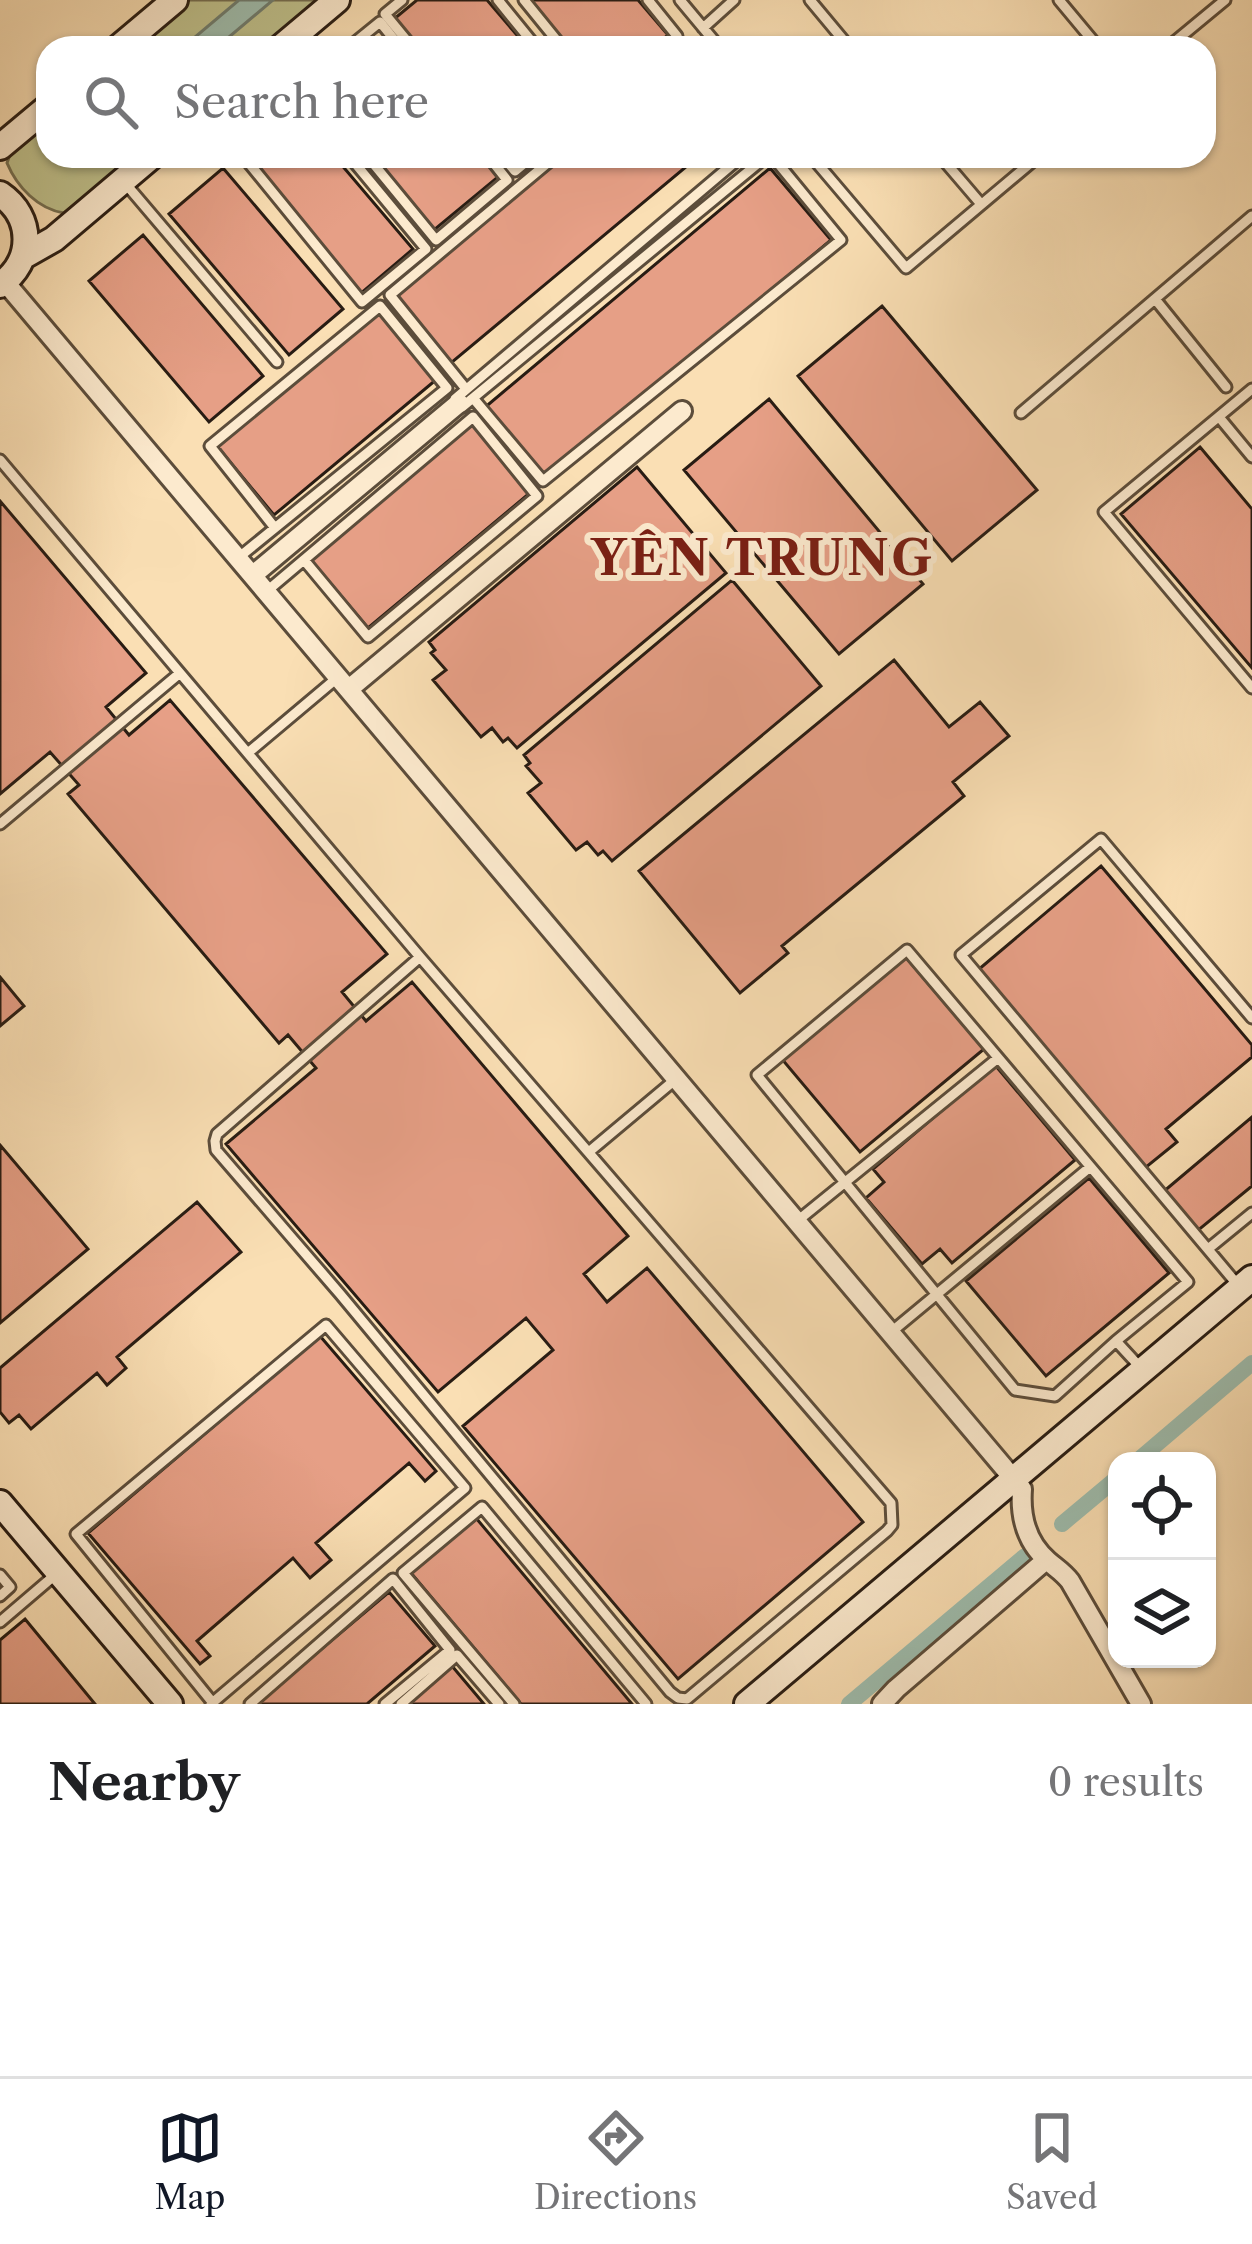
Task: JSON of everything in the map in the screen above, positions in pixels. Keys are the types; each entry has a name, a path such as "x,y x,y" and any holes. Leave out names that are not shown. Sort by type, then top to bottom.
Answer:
{"street":[{"path":"132,36 175,0"},
{"path":"294,36 337,0"},
{"path":"0,147 36,116"},
{"path":"24,256 54,239 138,168"},
{"path":"0,194 15,206 26,237 18,268 2,283 1018,1484 1021,1513 1033,1542 1070,1581 1141,1704"},
{"path":"253,575 466,397"},
{"path":"344,683 682,411"},
{"path":"747,1704 1018,1484 1142,1370 1248,1287"},
{"path":"769,1704 1248,1287"},
{"path":"0,1503 170,1704"},
{"path":"882,1704 1046,1559"}],"lane":[{"path":"402,0 385,14 403,36"},
{"path":"498,0 527,36"},
{"path":"524,0 553,36"},
{"path":"648,0 677,36"},
{"path":"680,0 710,36"},
{"path":"703,28 734,0"},
{"path":"810,0 840,36"},
{"path":"1059,0 1089,36"},
{"path":"1182,36 1225,0"},
{"path":"363,36 380,22 391,36"},
{"path":"253,168 362,302 426,249 359,168"},
{"path":"377,168 436,239 507,180 498,168"},
{"path":"542,168 390,295 466,397 543,482 842,240 779,168"},
{"path":"466,397 728,168"},
{"path":"466,397 754,168"},
{"path":"822,168 906,268 1025,168"},
{"path":"950,168 981,205"},
{"path":"123,180 277,362"},
{"path":"1021,413 1252,216"},
{"path":"1155,299 1226,387"},
{"path":"238,558 275,528 447,388 380,306 210,446 275,528"},
{"path":"1252,389 1104,512 1252,688"},
{"path":"267,591 473,417 537,496 368,637 304,560"},
{"path":"1219,417 1252,457"},
{"path":"0,460 891,1503 892,1525 887,1531 687,1699 670,1692 216,1150 217,1134 420,957"},
{"path":"0,824 179,673"},
{"path":"249,752 344,683"},
{"path":"1248,1287 1208,1249 961,955 1101,838 1252,1018"},
{"path":"907,950 1090,1167 1188,1282 1055,1396 1015,1390 757,1075 907,950"},
{"path":"796,1222 998,1058"},
{"path":"590,1151 676,1079"},
{"path":"890,1333 1090,1167"},
{"path":"1208,1249 1252,1213"},
{"path":"326,1325 465,1488 212,1703 76,1534 326,1325"},
{"path":"1116,1341 1142,1370"},
{"path":"514,1704 403,1574 482,1507 646,1704"},
{"path":"0,1622 59,1572"},
{"path":"0,1575 10,1587 0,1596"},
{"path":"250,1704 393,1580 450,1649 385,1704"},
{"path":"401,1704 458,1655 499,1704"}],"green space":[{"path":"189,0 319,0 276,36 146,36"},
{"path":"36,129 36,168 119,168 64,213 29,196 16,180 7,163 12,149"}],"shaded area":[{"path":"239,0 273,0 230,36 196,36"}],"building":[{"path":"417,0 487,0 518,36 408,36 394,19"},
{"path":"529,0 638,0 668,35 667,36 559,36"},
{"path":"223,168 343,309 289,355 169,214"},
{"path":"251,168 344,168 413,249 359,295"},
{"path":"381,168 491,168 498,177 434,230"},
{"path":"540,168 685,168 445,368 385,297"},
{"path":"770,168 831,240 543,480 483,409"},
{"path":"143,235 263,376 209,422 89,281"},
{"path":"882,306 1037,490 952,561 798,376"},
{"path":"379,309 437,379 274,515 216,445"},
{"path":"769,399 923,584 839,654 684,470"},
{"path":"473,422 531,492 368,628 309,558"},
{"path":"1200,447 1252,509 1252,668 1121,514"},
{"path":"637,467 726,573 517,748 508,738 503,742 492,728 481,737 433,680 446,670 431,653 435,650 429,642"},
{"path":"0,501 146,673 106,707 129,735 170,700 387,954 342,992 366,1021 412,982 628,1236 584,1274 607,1302 647,1268 863,1522 678,1679 463,1426 553,1350 526,1318 438,1392 226,1144 316,1068 288,1035 279,1043 68,794 79,785 50,752 0,794"},
{"path":"732,580 821,686 612,861 603,851 598,855 587,842 576,850 528,793 541,783 526,766 530,763 524,755"},
{"path":"894,660 949,727 980,702 1009,736 953,782 964,796 782,946 788,953 740,993 639,871"},
{"path":"1101,866 1252,1045 1252,1057 1166,1129 1177,1142 1145,1168 978,970"},
{"path":"904,955 984,1049 860,1152 781,1058"},
{"path":"0,977 24,1006 0,1026"},
{"path":"995,1065 1075,1160 952,1263 940,1249 922,1264 866,1198 884,1182 873,1169"},
{"path":"1252,1117 1252,1186 1196,1232 1163,1192"},
{"path":"0,1145 88,1249 0,1323"},
{"path":"1089,1178 1169,1273 1046,1376 966,1281"},
{"path":"197,1202 241,1252 117,1357 126,1368 107,1385 97,1373 31,1429 19,1415 9,1423 0,1412 0,1368"},
{"path":"320,1336 436,1471 425,1481 409,1463 316,1543 331,1560 310,1578 293,1558 197,1641 210,1656 200,1664 88,1533"},
{"path":"476,1518 632,1704 521,1704 411,1573"},
{"path":"389,1592 435,1646 367,1704 256,1704"},
{"path":"25,1619 95,1704 0,1704 0,1640"},
{"path":"452,1666 484,1704 408,1704"}],"waterway":[{"path":"1148,1452 1252,1363"},
{"path":"1062,1524 1108,1486"},
{"path":"849,1704 1025,1556"}],"district":[{"name":"YÊN TRUNG","path":"763,557"}]}
